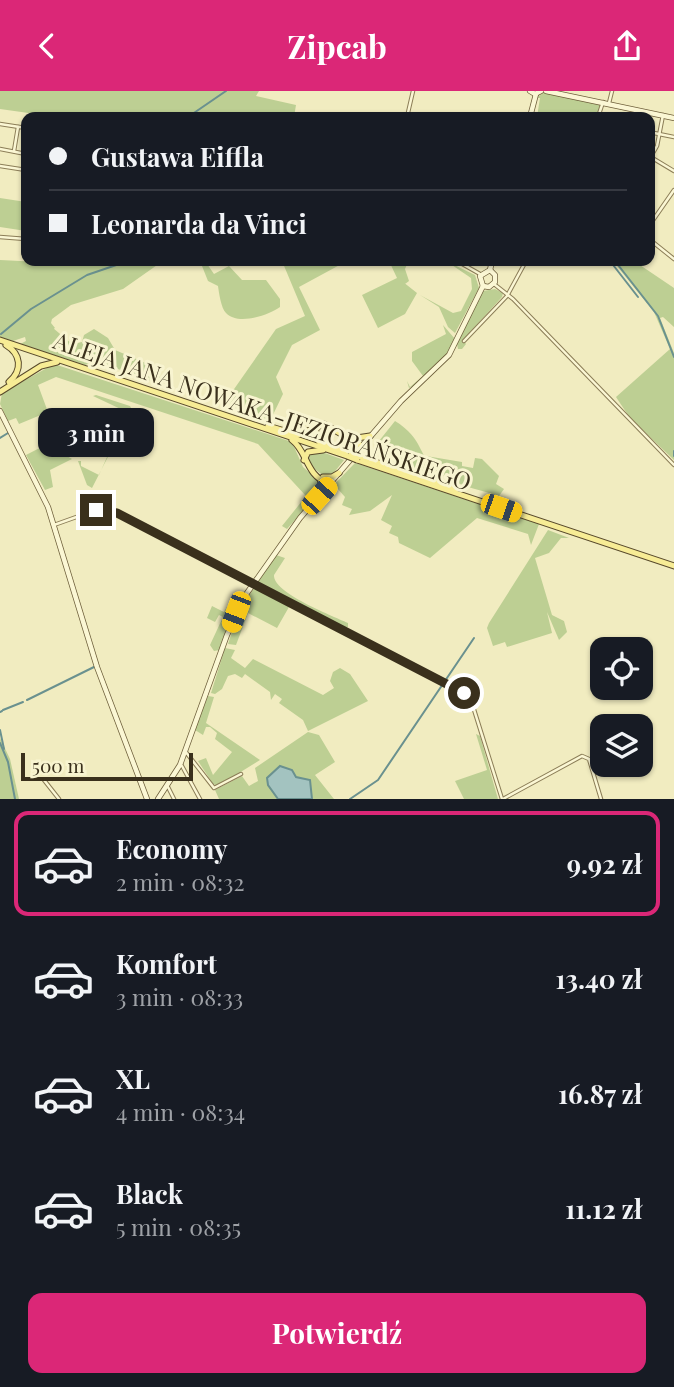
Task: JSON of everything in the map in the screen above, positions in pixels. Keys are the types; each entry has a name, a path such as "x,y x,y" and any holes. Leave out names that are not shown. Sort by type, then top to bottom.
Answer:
{"main road":[{"path":"0,341 14,351 19,368 15,378 0,390"},
{"name":"ALEJA JANA NOWAKA-JEZIORAŃSKIEGO","path":"0,341 336,453 354,456 674,566"},
{"path":"0,390 47,363 71,364"},
{"path":"207,410 295,435 327,425 362,446"},
{"path":"316,429 315,436 320,443 354,456 354,440"},
{"path":"280,434 298,445 304,460 329,484"},
{"path":"354,440 370,436"},
{"path":"304,460 312,450 336,453"},
{"path":"320,477 332,477 339,473"},
{"path":"319,496 320,477"}],"street":[{"path":"408,112 413,91"},
{"path":"531,112 537,92 552,91 649,112"},
{"path":"601,112 612,91"},
{"path":"655,113 674,118"},
{"path":"655,145 663,115"},
{"path":"0,124 21,127"},
{"path":"14,152 18,127"},
{"path":"655,133 674,137"},
{"path":"0,149 21,153"},
{"path":"655,161 674,171"},
{"path":"0,166 21,169"},
{"path":"655,217 674,190"},
{"path":"0,237 21,239"},
{"path":"655,244 674,259"},
{"path":"466,266 480,274 490,271"},
{"path":"490,271 491,266"},
{"path":"464,341 508,294 523,266"},
{"path":"490,271 495,276 494,284"},
{"path":"480,274 480,282 484,286"},
{"path":"484,286 494,284 508,294 674,465"},
{"path":"158,799 180,765 236,612 253,583 285,536 370,436 406,395 449,355 484,286"},
{"path":"0,411 41,492 54,525 97,667 147,799"},
{"path":"54,525 93,511 110,510 444,683 471,700 503,799 582,756 589,759 601,799"},
{"path":"185,751 214,788 241,774"},
{"path":"180,765 200,799"},
{"path":"44,781 59,799"},
{"path":"168,787 174,799"}],"green space":[{"path":"0,91 259,91 256,96 296,105 295,112 21,112 0,109"},
{"path":"545,92 601,105 599,112 538,112 540,98 536,98"},
{"path":"0,198 21,201 21,230 0,227"},
{"path":"0,260 21,261 21,266 156,266 123,289 71,305 52,319 51,323 54,329 72,344 82,342 84,335 94,329 108,338 115,350 155,367 165,386 82,356 90,363 85,365 20,344 26,341 25,337 13,341 0,337"},
{"path":"202,266 208,266 214,274 229,266 242,280 266,280 280,299 280,307 253,318 231,317 223,308 218,286 208,281"},
{"path":"284,266 338,266 299,287 320,330 292,345 276,377 283,394 270,421 227,404 232,392 276,329 305,316"},
{"path":"391,266 406,266 409,281 405,284 417,293 405,314 378,328 362,295 397,278"},
{"path":"453,266 475,275 479,288 455,333 448,327 439,307 420,295 453,313 461,311 472,289 471,278"},
{"path":"617,266 641,266 674,288 674,327 663,317 660,318 674,353 674,460 630,418 616,397 670,349 654,312"},
{"path":"495,289 503,293 502,297 463,340 466,344 462,349 458,349 457,344 483,291"},
{"path":"443,325 455,339 429,374 409,388 407,381 410,387 423,376 412,361 412,352 446,334"},
{"path":"54,364 292,442 303,467 317,479 318,494 287,529 282,526 306,496 258,444 56,377 38,385 48,412 19,424 16,418 8,421 0,404 2,393"},
{"path":"93,396 130,406 132,410 101,470 127,412"},
{"path":"395,421 411,434 438,476 380,456 375,451 375,446"},
{"path":"59,438 67,456 72,459 50,470 53,487 45,490 26,455"},
{"path":"322,452 344,460 332,475 324,476 308,464 309,454"},
{"path":"426,456 462,462 462,466 473,468 475,458 482,459 499,476 496,484 504,489 499,496 457,483 438,472"},
{"path":"78,461 81,461 81,466 99,475 92,488 87,485"},
{"path":"355,463 539,524 531,545 528,534 477,518 430,558 399,543 398,537 389,533 392,526 381,520 392,495 370,511 349,515 352,509 342,505 345,497 337,488 328,497 323,496"},
{"path":"548,530 569,538 561,538 549,553 535,558 552,615 564,621 567,632 559,640 547,612 552,633 507,647 505,642 493,646 487,628 489,623"},
{"path":"276,555 285,558 274,575 276,582 283,589 304,603 348,623 348,627 343,628 259,584 258,581"},
{"path":"254,588 298,611 289,607 277,628 248,613 236,645 228,644 238,614"},
{"path":"238,596 241,600 220,650 214,651 210,645 223,617 219,615 215,622 207,618 212,606 224,612 232,598"},
{"path":"225,648 235,650 231,658 245,668 253,659 323,695 334,688 330,681 333,672 340,668 350,674 368,701 308,731 303,720 279,703 282,699 275,694 271,700 270,692 245,674 242,678 235,674 228,676 222,689 215,694 211,693"},
{"path":"208,696 214,697 206,723 260,760 218,786 213,784 198,761 206,758 213,775 232,752 215,739 217,733 210,727 206,727 203,735 195,730"},
{"path":"308,732 319,735 335,762 315,775 334,799 219,799 215,790 242,776 249,786 258,781 255,768"},
{"path":"476,734 480,736 498,799 464,799 455,781 487,770"},
{"path":"0,738 10,759 19,799 0,799"}],"water":[{"path":"280,766 292,770 296,777 310,780 312,799 278,799 268,785 267,778"}],"waterway":[{"path":"195,112 226,91"},
{"path":"1,334 31,309 87,275 113,266"},
{"path":"614,266 638,297"},
{"path":"619,266 658,316 674,357"},
{"path":"0,438 8,433"},
{"path":"674,451 674,456"},
{"path":"350,799 378,780 474,638"},
{"path":"27,700 94,667"},
{"path":"3,710 23,702"},
{"path":"0,730 4,749"},
{"path":"0,743 8,762 15,799"}],"route":[{"path":"96,510 117,513 464,693"}]}
